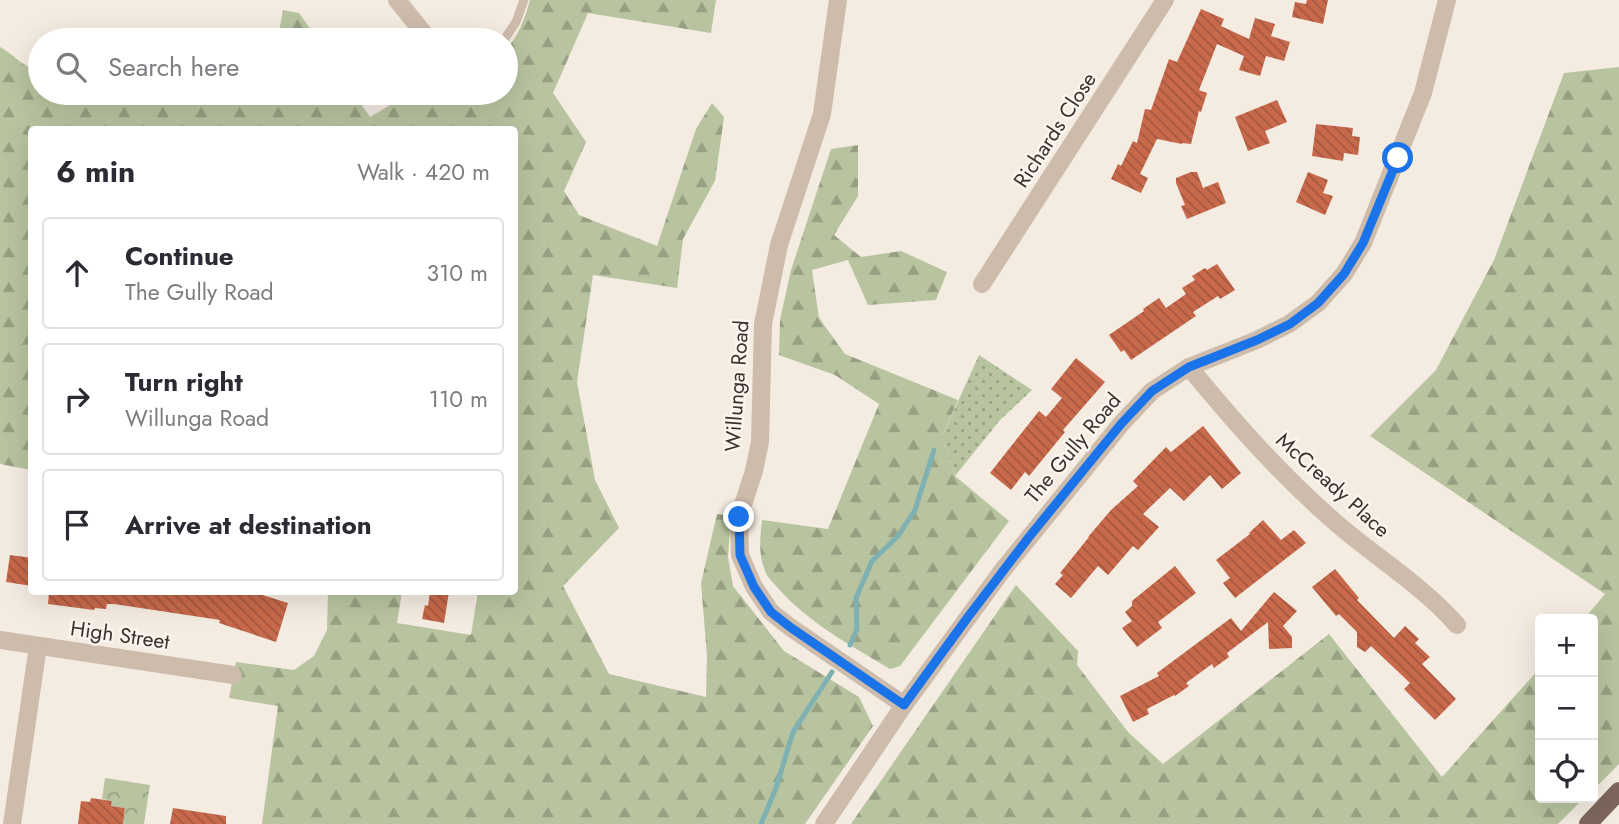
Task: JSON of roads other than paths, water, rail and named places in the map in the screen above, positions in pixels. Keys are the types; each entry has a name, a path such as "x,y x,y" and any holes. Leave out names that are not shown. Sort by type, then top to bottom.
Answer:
{"main road":[{"path":"1588,824 1619,791"}],"street":[{"path":"397,0 419,28"},
{"name":"Willunga Road","path":"838,0 821,114 779,245 763,324 760,442 739,517 740,555 754,587 771,612 904,705"},
{"name":"Richards Close","path":"982,284 1165,0"},
{"name":"The Gully Road","path":"824,824 904,705 1007,565 1121,424 1152,391 1189,367 1290,324 1318,303 1344,274 1363,243 1423,93 1447,0"},
{"name":"McCready Place","path":"1189,367 1234,422 1281,472 1336,523 1440,605 1457,625"},
{"name":"High Street","path":"0,640 233,675"},
{"path":"12,824 38,646"}],"lane":[{"path":"512,28 524,0"}],"waterway":[{"path":"850,645 857,629 856,598 872,561 898,536 915,510 934,450"},
{"path":"761,824 776,788 793,732 832,672"}]}
